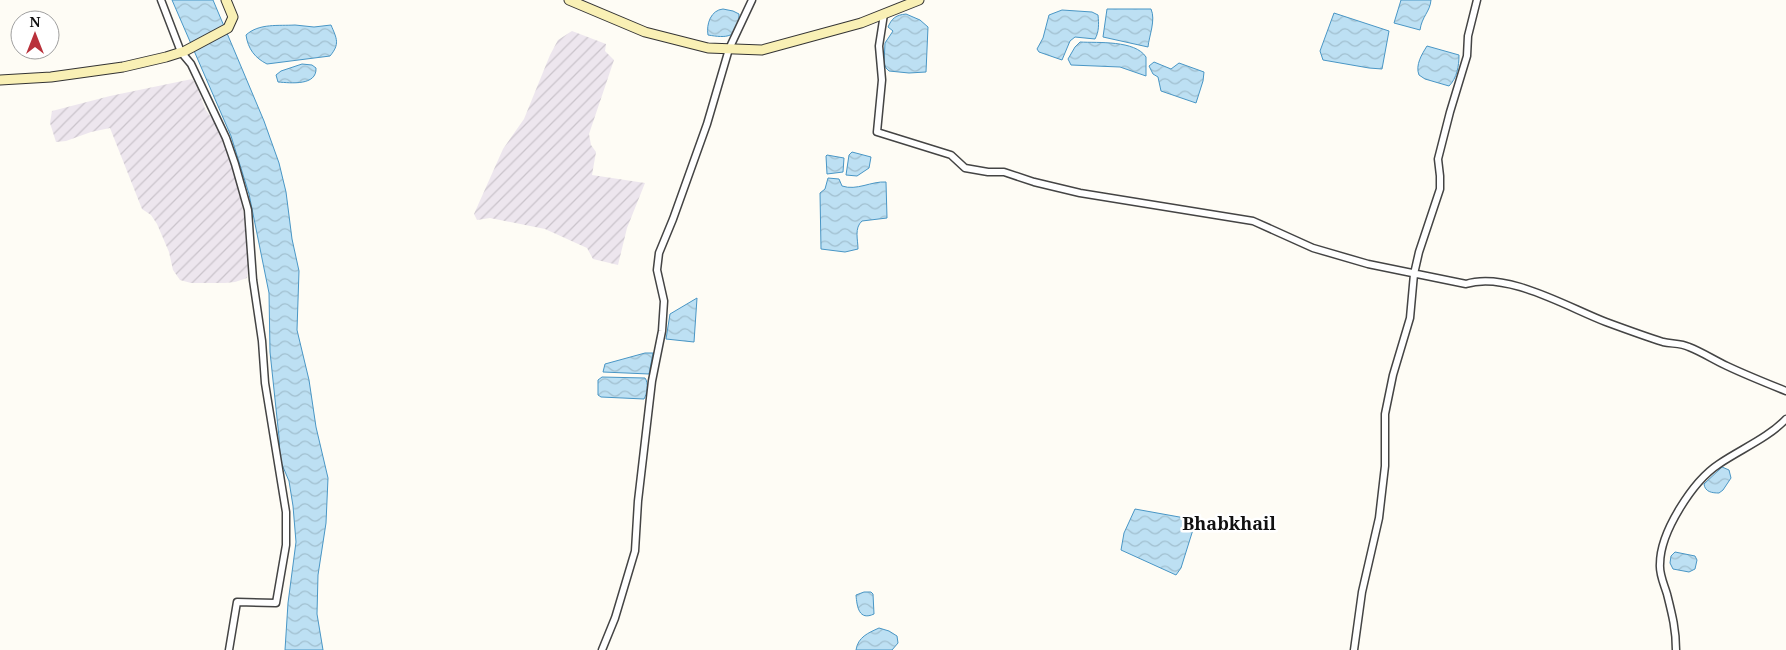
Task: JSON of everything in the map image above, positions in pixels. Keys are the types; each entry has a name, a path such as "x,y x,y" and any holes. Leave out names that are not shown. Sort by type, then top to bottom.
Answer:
{"street":[{"path":"161,0 183,52 226,138 246,204 265,383 286,512 286,545 276,602 237,602 229,650"},
{"path":"0,80 51,77 114,68 183,52 228,28 233,18 226,0"},
{"path":"569,0 645,32 708,48 762,50 861,23 918,0"},
{"path":"602,650 616,618 635,550 638,501 652,381 662,331 664,301 657,270 659,254 706,124 729,49 752,0"},
{"path":"1354,650 1362,592 1379,518 1385,466 1385,414 1393,375 1410,318 1414,274 1419,252 1440,189 1438,159 1467,56 1468,36 1477,0"},
{"path":"884,14 879,46 882,80 877,132 951,155 966,168 988,172 1004,172 1034,182 1080,193 1253,221 1313,248 1414,274 1466,284 1476,281 1510,285 1530,290 1643,335 1687,346 1755,380 1786,391"},
{"path":"1676,650 1676,629 1660,574 1664,542 1675,516 1701,481 1718,465 1757,441 1786,419"}],"shaded area":[{"path":"572,31 606,44 605,51 614,60 589,134 591,145 596,152 592,175 645,183 627,228 618,265 593,259 587,248 545,229 490,218 477,220 474,214 503,149 524,119 558,40"},
{"path":"192,79 197,86 205,109 222,132 233,162 244,215 250,265 247,278 235,282 191,283 180,280 173,270 169,252 157,224 151,215 142,209 110,128 91,132 66,141 56,142 50,123 52,111 110,96"}],"water":[{"path":"172,0 213,0 264,121 279,163 286,192 292,239 299,271 297,330 328,478 326,523 318,575 317,614 323,650 285,650 288,603 296,542 289,481 280,460 270,352 269,293 249,194 231,136"},
{"path":"1401,0 1431,0 1420,30 1394,23"},
{"path":"723,9 739,14 737,28 730,35 726,36 708,35 710,18 715,12"},
{"path":"1107,9 1151,9 1153,23 1148,47 1103,37"},
{"path":"1062,10 1092,12 1098,15 1099,25 1095,39 1075,37 1070,41 1062,60 1039,52 1037,49 1043,38 1049,15"},
{"path":"1334,13 1389,31 1382,69 1323,60 1320,51"},
{"path":"906,14 920,20 928,27 926,72 889,71 884,63 885,43 893,31 888,27 895,18"},
{"path":"295,25 314,27 331,25 337,41 330,56 267,64 259,59 250,49 246,35 251,31 269,26"},
{"path":"1080,42 1125,45 1134,48 1146,57 1146,76 1120,67 1071,65 1068,59"},
{"path":"1427,46 1459,55 1457,72 1449,86 1425,79 1419,75 1418,64"},
{"path":"1154,62 1171,69 1179,63 1204,72 1196,103 1161,91 1158,77 1153,74 1149,66"},
{"path":"302,64 312,65 316,68 315,74 308,81 278,82 276,75 281,71"},
{"path":"852,152 871,157 869,168 857,176 846,175 849,155"},
{"path":"827,155 844,158 843,172 827,174"},
{"path":"828,178 839,179 842,186 848,187 886,182 887,218 862,221 857,231 858,249 845,252 821,249 820,193 825,189"},
{"path":"697,298 694,342 666,339 670,314"},
{"path":"645,353 653,353 649,374 603,372 605,364"},
{"path":"602,377 645,378 647,391 645,397 644,399 601,397 598,395 598,380"},
{"path":"1722,467 1729,470 1731,478 1719,493 1709,492 1704,484"},
{"path":"1135,509 1196,520 1181,568 1176,575 1121,550 1124,533"},
{"path":"1675,552 1695,556 1697,560 1695,569 1689,572 1673,569 1670,563 1671,556"},
{"path":"871,592 873,594 874,614 869,616 865,616 860,612 857,604 856,595"},
{"path":"879,628 897,636 898,643 892,650 856,650 861,639"}],"district":[{"name":"Bhabkhail","path":"1229,524"}]}
